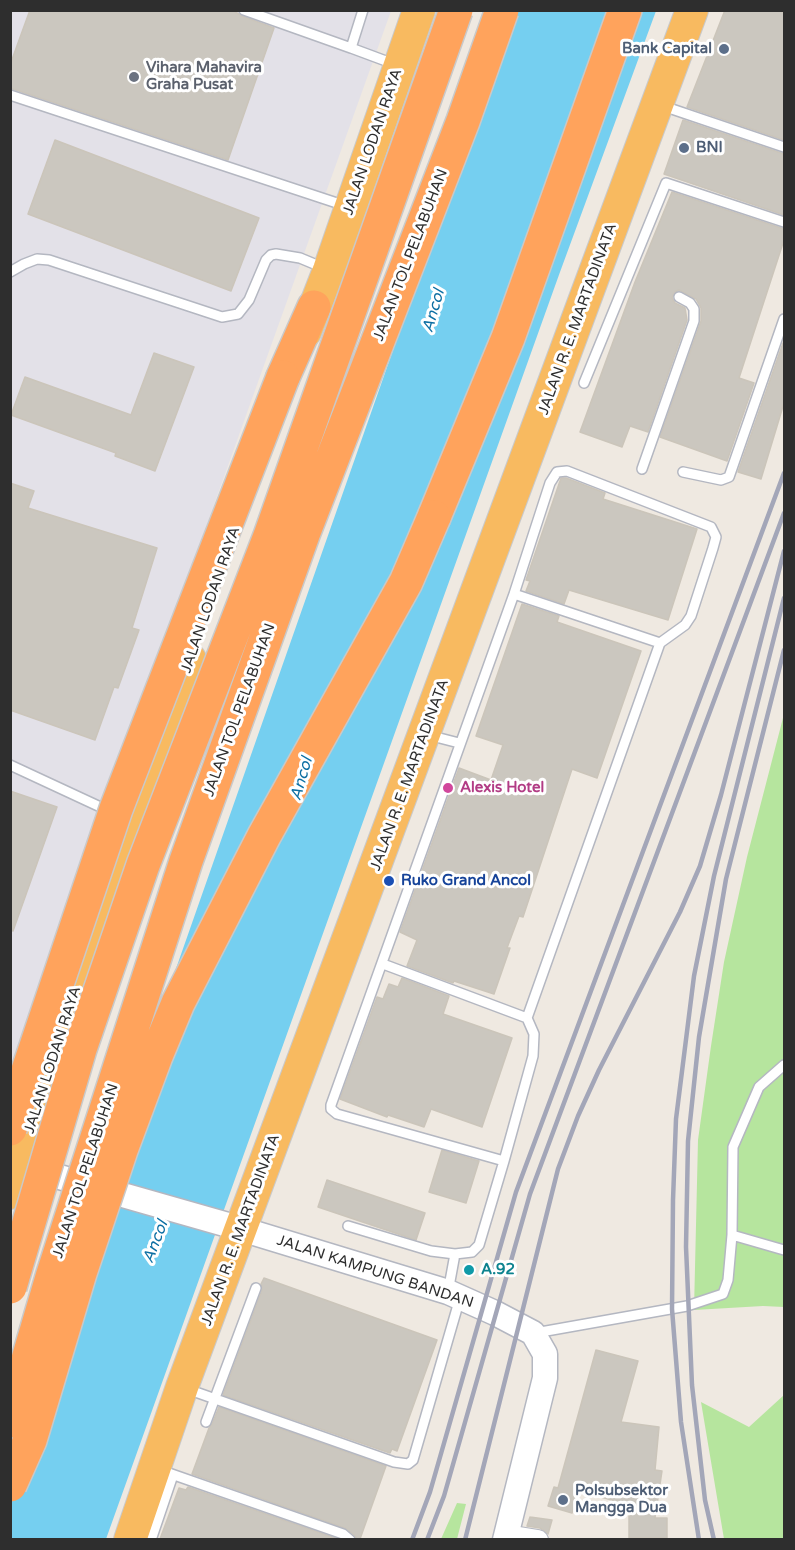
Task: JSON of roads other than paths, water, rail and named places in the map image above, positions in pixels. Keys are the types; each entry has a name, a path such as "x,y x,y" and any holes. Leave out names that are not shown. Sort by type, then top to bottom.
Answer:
{"highway":[{"name":"JALAN LODAN RAYA","path":"17,1166 124,843 329,270 419,10"},
{"path":"10,1287 80,1049 143,865 270,536 456,10"},
{"name":"JALAN TOL PELABUHAN","path":"10,1421 52,1278 186,861 304,532 463,121 502,10"},
{"path":"10,1485 30,1440 80,1273 121,1150 178,1003 264,836 406,582 508,338 625,10"},
{"name":"JALAN R. E. MARTADINATA","path":"130,1539 162,1477 182,1387 234,1227 425,734 593,321 658,104 692,10"},
{"path":"17,1166 27,1074 116,809 283,377 314,307"}],"street":[{"name":"JALAN KAMPUNG BANDAN","path":"17,1166 234,1227 454,1295 533,1333"},
{"path":"533,1333 545,1354 545,1378 506,1537 538,1539"}],"lane":[{"path":"244,10 399,66"},
{"path":"351,48 363,10"},
{"path":"10,95 351,207"},
{"path":"658,104 784,147"},
{"path":"584,383 593,321 630,282 666,183 784,222"},
{"path":"10,272 37,259 48,260 222,317 237,314 249,300 266,260 271,255 300,258 329,270"},
{"path":"642,470 694,321 694,309 690,303 679,297"},
{"path":"682,472 721,480 729,477 784,319"},
{"path":"348,1226 431,1251 455,1254 472,1252 479,1245 504,1161 532,1056 534,1034 527,1018 660,643 685,625 691,616 717,537 711,527 567,471 557,472 550,483 331,1109 337,1114 504,1161"},
{"path":"513,594 660,643"},
{"path":"425,734 459,743"},
{"path":"10,765 133,823"},
{"path":"383,964 527,1018"},
{"path":"533,1333 687,1306 723,1294 728,1280 732,1235 733,1147 759,1087 784,1065"},
{"path":"732,1235 784,1250"},
{"path":"182,1387 394,1462 408,1464 414,1460 454,1295 455,1254"},
{"path":"206,1422 256,1288"},
{"path":"151,1539 162,1477 343,1534 350,1539"}],"water":[{"name":"Ancol","path":"512,11 656,11 560,272 106,1539 11,1540 11,1472 105,1171"}],"railway":[{"path":"412,1540 430,1492 516,1192 784,473"},
{"path":"427,1540 444,1496 530,1194 784,513"},
{"path":"465,1540 558,1169 578,1116 599,1070 680,912 700,866 721,795 784,551"},
{"path":"699,1540 681,1422 672,1309 676,1119 694,976 714,876 784,598"},
{"path":"714,1540 705,1500 692,1385 686,1247 688,1141 699,1037 726,879 784,650"}],"place":[{"name":"Bank Capital","path":"724,49"},
{"name":"Vihara Mahavira Graha Pusat","path":"134,77"},
{"name":"BNI","path":"684,148"},
{"name":"Alexis Hotel","path":"448,788"},
{"name":"Ruko Grand Ancol","path":"389,881"},
{"name":"A.92","path":"469,1270"},
{"name":"Polsubsektor Mangga Dua","path":"563,1500"}]}
